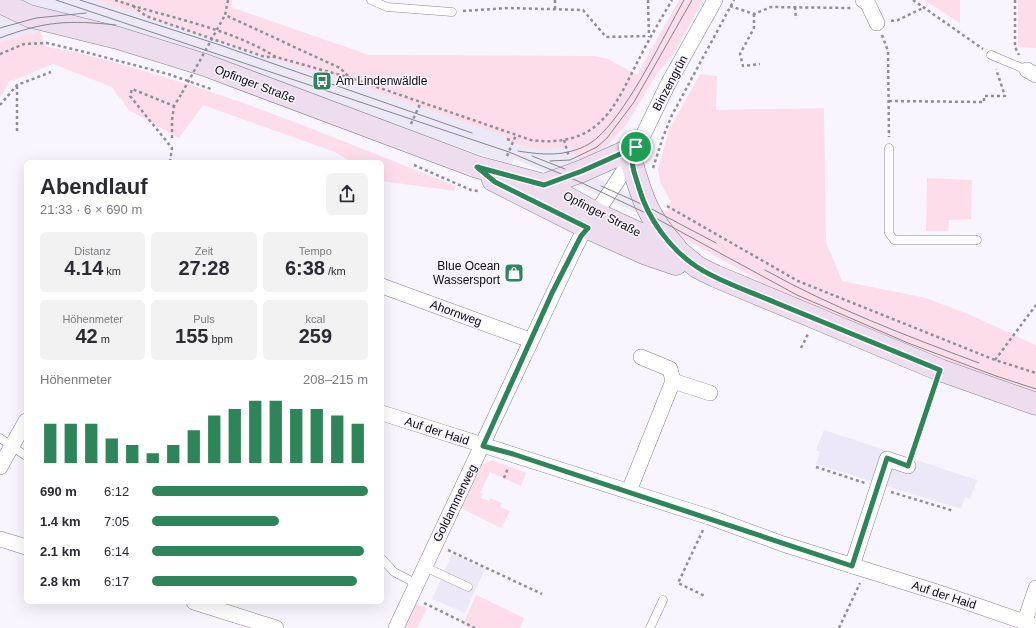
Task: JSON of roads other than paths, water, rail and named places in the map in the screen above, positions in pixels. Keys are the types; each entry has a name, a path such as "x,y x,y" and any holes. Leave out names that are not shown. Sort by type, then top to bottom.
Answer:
{"street":[{"name":"Binzengrün","path":"592,221 634,154 668,84 715,0"},
{"name":"Opfinger Straße","path":"0,2 29,16 118,38 205,65 477,167 544,185 592,221 651,256 672,263 697,267"},
{"path":"866,2 877,23"},
{"name":"Opfinger Straße","path":"0,16 29,16"},
{"path":"544,185 634,154 640,193 650,215 664,235 679,252"},
{"name":"Opfinger Straße","path":"477,167 495,182 592,221 679,252 697,267 754,293 940,370 1036,404"},
{"name":"Goldammerweg","path":"396,628 483,446 530,340 572,254 592,221"},
{"name":"Ahornweg","path":"384,287 530,340"},
{"path":"629,491 673,381 670,369 641,357"},
{"path":"673,381 710,393"},
{"name":"Auf der Haid","path":"384,414 629,491 709,517 783,544 1031,623"},
{"path":"0,467 6,442 24,423"},
{"path":"859,568 887,458 908,466"},
{"path":"0,538 24,546"},
{"path":"1031,623 1036,588"},
{"path":"200,604 276,628"}],"lane":[{"path":"371,0 387,7 452,12"},
{"path":"991,55 1032,73"},
{"path":"889,148 889,233 894,240 977,240"},
{"path":"6,442 24,455"},
{"path":"384,562 414,590"},
{"path":"425,567 468,587"},
{"path":"650,628 663,600"}],"tram line":[{"path":"56,0 509,152 580,182 650,215 797,295 908,343 996,376 1036,389"},
{"path":"80,0 217,44 472,133"},
{"path":"518,151 545,154 563,153 589,144 602,133 615,118 641,78 684,0"},
{"path":"550,161 570,160 597,147 607,138 634,102 692,0"},
{"path":"0,28 36,18 86,13"},
{"path":"0,38 30,28 57,23 71,22 116,25"},
{"path":"532,156 565,169"},
{"path":"601,186 646,206 716,243"},
{"path":"765,270 844,309 898,332 979,363"}],"place":[{"name":"Am Lindenwäldle","path":"322,81"},
{"name":"Blue Ocean Wassersport","path":"514,273"}]}
